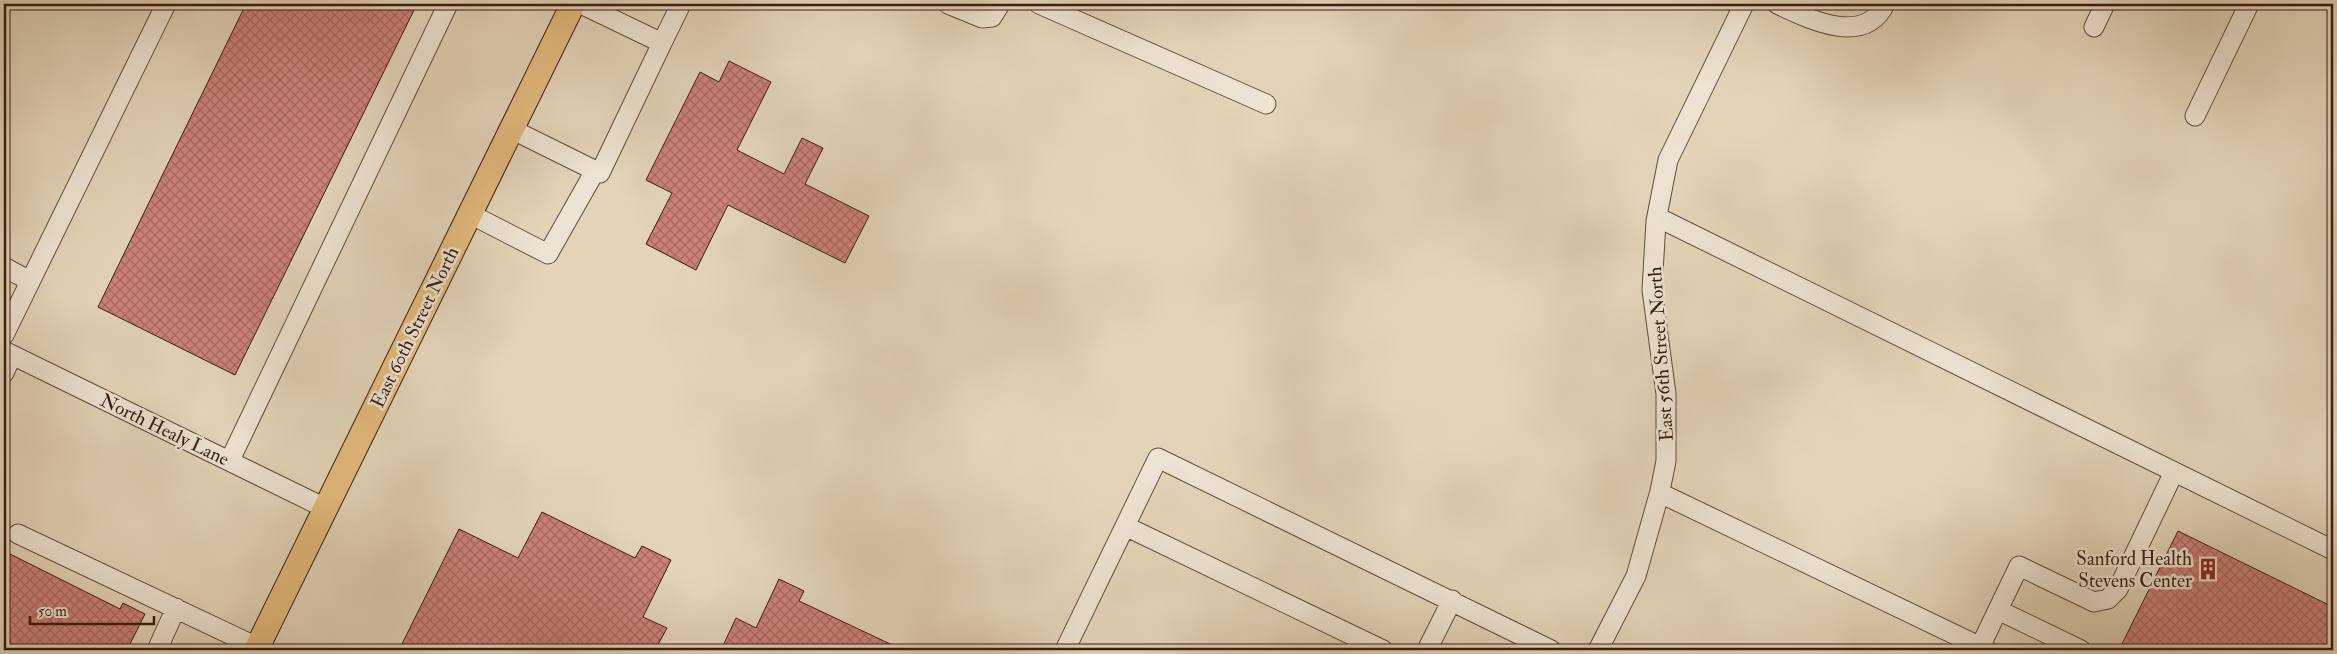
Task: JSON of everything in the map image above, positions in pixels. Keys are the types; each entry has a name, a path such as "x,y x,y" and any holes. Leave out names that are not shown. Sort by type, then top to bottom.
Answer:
{"main road":[{"name":"East 60th Street North","path":"257,649 573,4"}],"street":[{"path":"4,335 166,4"},
{"path":"230,460 448,4"},
{"path":"581,4 662,43"},
{"path":"511,129 600,174 681,4"},
{"path":"952,5 982,18 992,17 1000,4"},
{"path":"1039,4 1266,104"},
{"name":"East 56th Street North","path":"1598,650 1636,576 1660,493 1666,461 1666,394 1652,290 1657,217 1668,160 1744,4"},
{"path":"1777,4 1805,16 1850,28 1865,25 1875,19 1885,4"},
{"path":"2094,27 2105,4"},
{"path":"2195,116 2249,4"},
{"path":"470,214 548,254 596,171"},
{"path":"1657,217 2333,550"},
{"path":"4,267 30,281"},
{"path":"4,373 8,353"},
{"name":"North Healy Lane","path":"8,353 326,508"},
{"path":"1065,650 1158,458 1551,650"},
{"path":"1660,493 1983,649 1998,610 2019,566 2094,602 2108,599 2118,589 2174,472"},
{"path":"1125,526 1382,650"},
{"path":"18,534 176,608 257,649"},
{"path":"1427,650 1452,600"},
{"path":"157,650 176,608"},
{"path":"1998,610 2081,650"}],"building":[{"path":"246,4 417,4 235,375 98,307"},
{"path":"729,61 771,82 737,150 784,174 802,138 823,148 805,184 869,216 845,263 728,205 696,270 646,244 672,193 646,180 700,72 719,82"},
{"path":"542,512 635,558 642,546 671,560 643,617 667,628 655,650 399,650 459,529 518,558"},
{"name":"Sanford Health Stevens Center","path":"2178,531 2333,607 2333,650 2119,650"},
{"path":"4,551 120,609 123,603 145,614 127,650 4,650"},
{"path":"779,579 804,591 799,601 903,650 721,650 736,618 756,628"}],"place":[{"name":"Sanford Health Stevens Center","path":"2208,569"}]}
